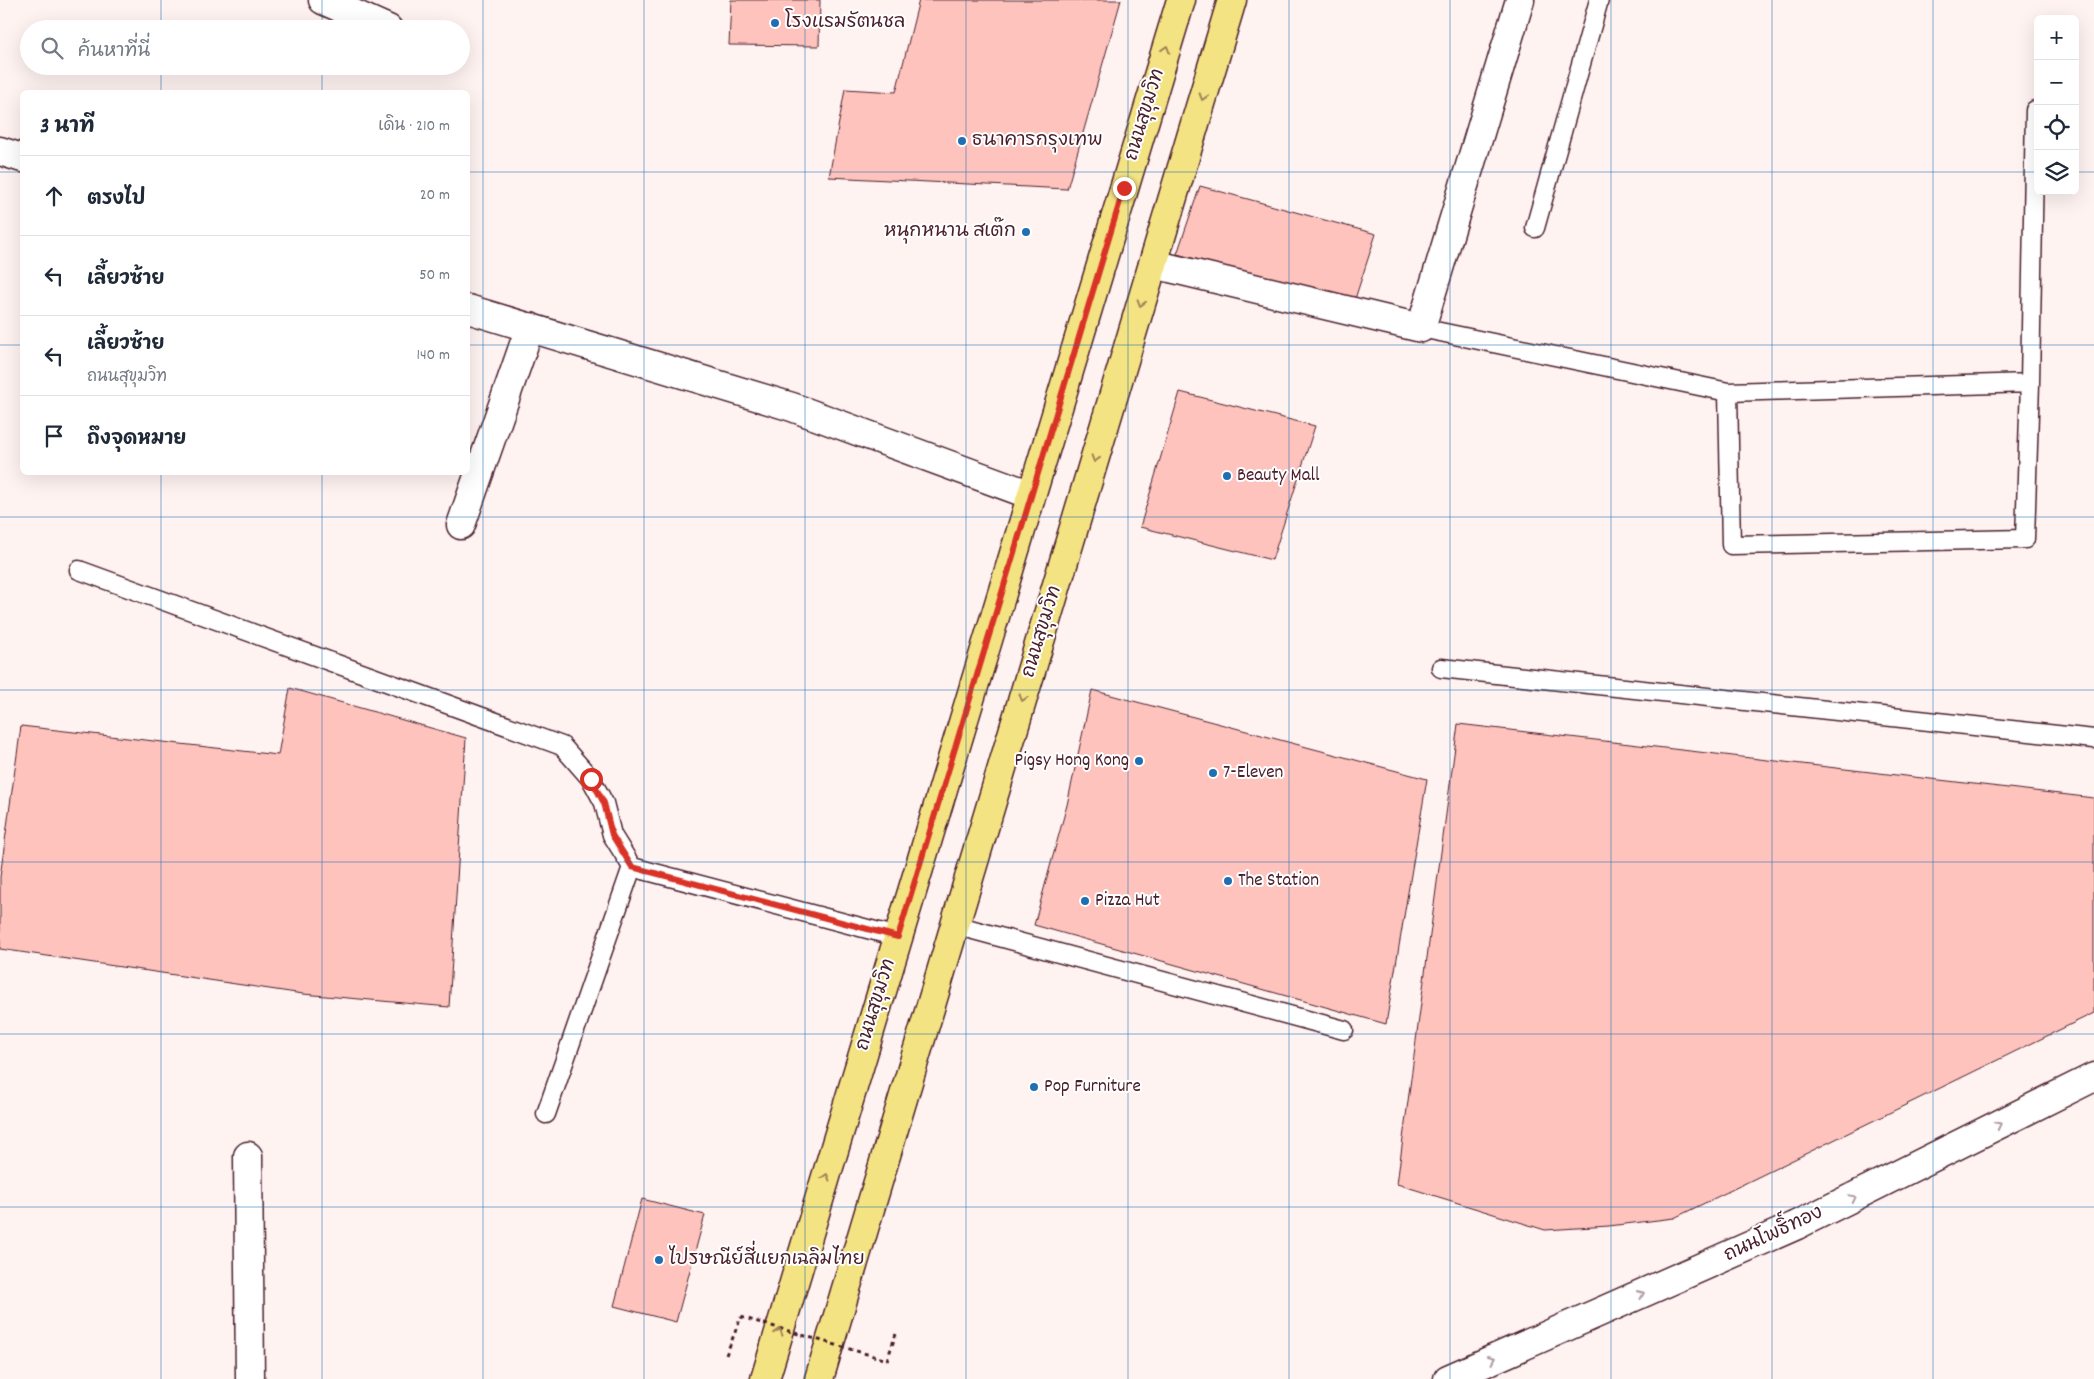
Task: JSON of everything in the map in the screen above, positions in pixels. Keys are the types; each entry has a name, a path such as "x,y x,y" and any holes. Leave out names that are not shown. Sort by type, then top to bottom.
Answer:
{"main road":[{"name":"ถนนสุขุมวิท","path":"765,1379 1181,0"},
{"name":"ถนนสุขุมวิท","path":"819,1379 1232,0"}],"street":[{"path":"323,0 368,20"},
{"path":"1153,264 1421,328 1520,0"},
{"path":"0,151 20,157"},
{"path":"470,310 792,407 1031,494"},
{"path":"461,525 530,327"},
{"name":"ถนนโพธิ์ทอง","path":"1448,1379 1797,1225 2094,1077"},
{"path":"248,1156 250,1379"}],"lane":[{"path":"1535,228 1598,0"},
{"path":"1728,392 1731,545 2025,538 2034,150"},
{"path":"1421,328 1728,392 2030,383"},
{"path":"79,570 562,746 591,779 604,803 612,835 632,867 898,937"},
{"path":"1441,668 2094,739"},
{"path":"546,1114 632,867"},
{"path":"955,925 1344,1030"}],"path":[{"path":"726,1354 741,1317 887,1360 896,1334"}],"building":[{"name":"โรงแรมรัตนชล","path":"731,0 820,0 819,46 729,45"},
{"path":"919,0 1121,0 1067,189 829,177 845,89 896,92"},
{"path":"1200,186 1376,234 1354,302 1177,254"},
{"name":"Beauty Mall","path":"1180,392 1315,426 1272,560 1140,527"},
{"path":"290,688 466,738 449,1007 303,994 0,949 0,877 21,726 278,755"},
{"name":"The Station","path":"1092,690 1427,779 1386,1024 1034,925 1067,805"},
{"path":"1458,724 2094,798 2094,1013 1674,1218 1609,1226 1545,1230 1397,1184"},
{"name":"ไปรษณีย์สี่แยกเฉลิมไทย","path":"642,1199 705,1215 676,1322 614,1306"}],"place":[{"name":"โรงแรมรัตนชล","path":"775,23"},
{"name":"ธนาคารกรุงเทพ","path":"962,141"},
{"name":"หนุกหนาน สเต๊ก","path":"1026,232"},
{"name":"Beauty Mall","path":"1227,476"},
{"name":"Pigsy Hong Kong","path":"1139,761"},
{"name":"7-Eleven","path":"1213,773"},
{"name":"The Station","path":"1228,881"},
{"name":"Pizza Hut","path":"1085,901"},
{"name":"Pop Furniture","path":"1034,1087"},
{"name":"ไปรษณีย์สี่แยกเฉลิมไทย","path":"659,1260"}],"route":[{"path":"591,779 604,803 612,835 632,867 898,937 1124,188"}]}
